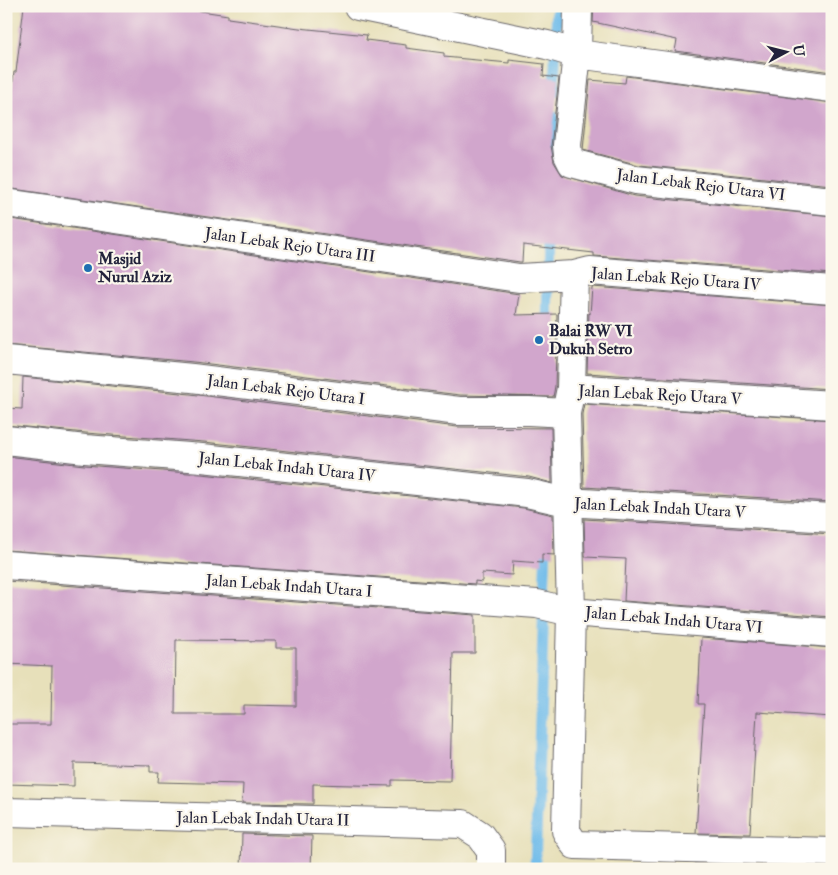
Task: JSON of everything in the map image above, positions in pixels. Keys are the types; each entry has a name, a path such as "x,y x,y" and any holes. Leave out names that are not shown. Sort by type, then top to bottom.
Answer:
{"street":[{"path":"358,6 562,49 832,88"},
{"path":"562,49 578,6"},
{"name":"Jalan Lebak Rejo Utara VI","path":"562,49 567,145 568,155 572,163 636,180 832,201"},
{"name":"Jalan Lebak Rejo Utara III","path":"6,204 519,278 563,276"},
{"name":"Jalan Lebak Rejo Utara IV","path":"564,404 563,276 590,271 832,290"},
{"name":"Jalan Lebak Rejo Utara I","path":"6,360 192,378 459,411 530,411 564,404"},
{"name":"Jalan Lebak Rejo Utara V","path":"563,501 564,404 832,405"},
{"name":"Jalan Lebak Indah Utara IV","path":"6,440 86,449 202,458 527,493 563,501"},
{"name":"Jalan Lebak Indah Utara V","path":"556,608 563,501 832,518"},
{"name":"Jalan Lebak Indah Utara I","path":"6,565 556,608"},
{"name":"Jalan Lebak Indah Utara VI","path":"832,633 556,608 566,831 575,845 832,852"},
{"name":"Jalan Lebak Indah Utara II","path":"6,812 463,824 480,835 491,850 491,869"}],"building":[{"path":"24,6 167,6 228,15 228,18 367,35 366,40 406,45 406,48 444,53 444,57 509,63 509,60 544,64 543,76 559,78 551,146 554,162 562,175 634,196 832,216 832,274 594,256 594,253 523,245 522,262 520,262 6,188 6,87 12,88 14,72 16,72"},
{"path":"594,6 705,6 748,10 748,6 832,6 832,72 675,51 677,40 593,22"},
{"path":"626,76 832,103 832,185 639,165 583,150 590,80 625,83"},
{"path":"11,219 519,294 516,315 557,314 553,397 460,395 194,362 6,345 6,252"},
{"path":"592,287 832,305 832,389 587,373"},
{"path":"23,377 190,394 457,427 551,428 552,483 529,477 204,442 6,425 6,408 22,409"},
{"path":"584,404 832,420 832,502 584,487 582,414"},
{"path":"6,456 84,465 201,474 524,508 553,515 554,555 542,554 542,563 513,561 512,575 482,573 482,582 475,581 475,584 6,550"},
{"path":"584,519 832,534 832,617 624,601 626,559 585,557"},
{"path":"6,581 475,615 475,653 453,653 450,781 392,780 392,786 313,784 313,804 242,803 243,784 158,782 159,772 150,772 150,765 74,763 74,786 6,784 6,724 51,724 52,666 6,664","holes":["176,640 276,641 276,648 296,648 296,706 244,705 244,714 175,714"]},
{"path":"701,638 832,648 832,717 757,712 750,834 696,833 704,704 698,704"},
{"path":"242,834 312,836 311,869 241,869"},
{"path":"694,864 748,865 748,869 694,869"}],"waterway":[{"path":"554,92 557,6"},
{"path":"551,165 553,116"},
{"path":"547,330 549,233"},
{"path":"535,869 546,541"}],"place":[{"name":"Masjid Nurul Aziz","path":"88,268"},
{"name":"Balai RW VI Dukuh Setro","path":"539,340"}]}
